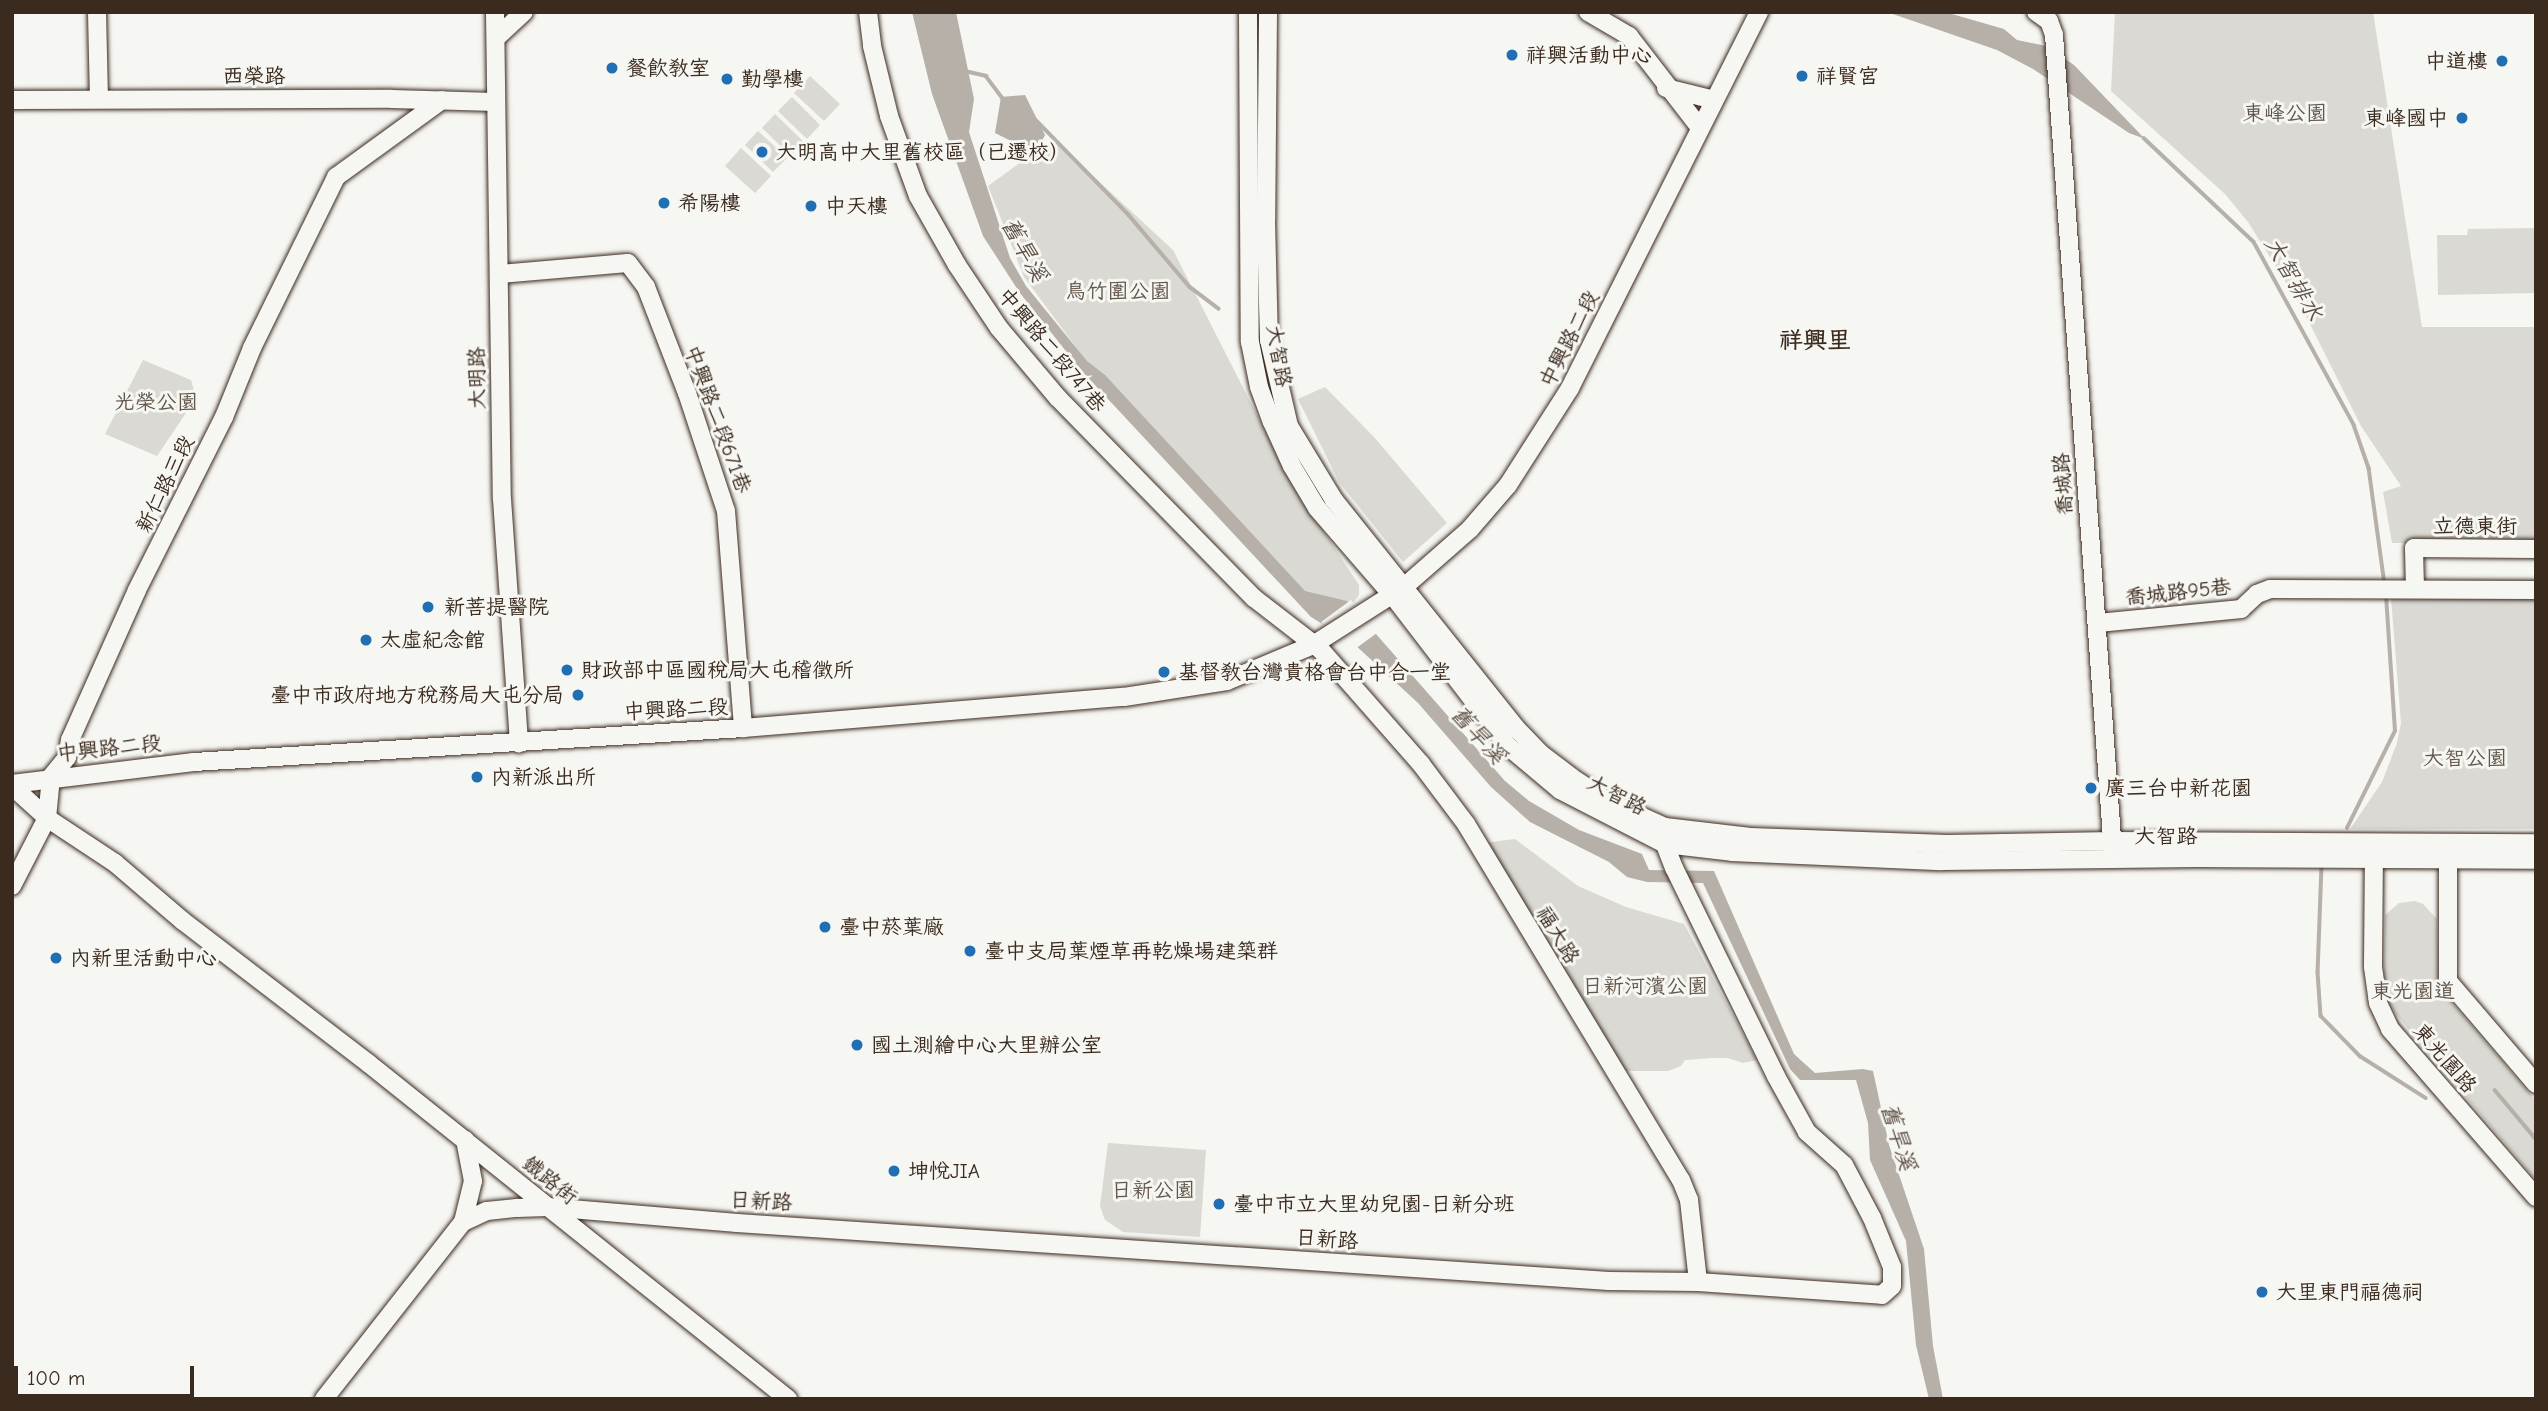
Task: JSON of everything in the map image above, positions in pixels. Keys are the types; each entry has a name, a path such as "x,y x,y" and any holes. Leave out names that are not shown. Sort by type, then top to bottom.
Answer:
{"street":[{"path":"97,12 99,99"},
{"name":"大明路","path":"495,12 502,499 519,743"},
{"path":"496,38 524,12"},
{"name":"中興路二段747巷","path":"868,12 872,46 887,116 918,196 999,328 1058,398 1208,554 1254,598 1313,645"},
{"name":"大智路","path":"1248,12 1250,342 1259,387 1292,466 1317,508 1398,592 1516,728 1541,754 1607,801 1665,835 2113,850 2448,851 2536,843"},
{"name":"大智路","path":"1268,12 1266,221 1269,340 1277,383 1289,426 1305,455 1398,592"},
{"path":"1588,12 1629,36 1666,88 1700,128"},
{"name":"中興路二段","path":"12,785 51,777 194,762 443,742 519,743 1124,697 1227,681 1313,645 1398,592 1470,529 1508,485 1545,432 1759,12"},
{"name":"喬城路","path":"2036,12 2049,20 2054,35 2113,850"},
{"path":"1666,88 1714,100"},
{"name":"西榮路","path":"12,100 495,102"},
{"name":"新仁路三段","path":"51,777 67,757 70,740 126,613 224,417 252,348 336,177 442,100"},
{"name":"中興路二段671巷","path":"500,274 628,263 646,287 687,393 726,511 743,728"},
{"name":"立德東街","path":"2407,589 2414,548 2536,549"},
{"name":"喬城路95巷","path":"2098,623 2242,610 2257,594 2270,589 2407,589"},
{"path":"2407,589 2536,590"},
{"name":"福大路","path":"1313,645 1370,704 1466,824 1681,1180 1689,1200 1698,1282"},
{"path":"12,886 47,818 51,777"},
{"name":"鐵路街","path":"12,785 47,818 114,863 788,1399"},
{"name":"日新路","path":"324,1399 463,1223 495,1210 547,1207 737,1223 1083,1244 1545,1277 1698,1282 1882,1295 1892,1286 1894,1278 1887,1251 1844,1165 1807,1132 1776,1076 1674,868 1665,835"},
{"name":"東光園路","path":"2374,851 2373,967 2378,1003 2390,1029 2536,1196"},
{"path":"2448,851 2448,981 2536,1084"},
{"name":"大智路","path":"2448,851 2536,860"},
{"path":"463,1223 473,1181 465,1140"}],"green space":[{"name":"東峰公園","path":"2115,12 2373,12 2422,327 2536,327 2536,543 2392,543 2383,492 2401,486 2361,426 2302,308 2248,222 2225,194 2111,91"},
{"path":"810,76 840,104 824,121 794,93"},
{"path":"792,97 820,125 807,139 778,111"},
{"path":"775,114 804,142 791,156 762,128"},
{"path":"758,131 787,158 773,172 745,145"},
{"name":"鳥竹圍公園","path":"1053,139 1173,250 1290,480 1359,585 1359,595 1352,604 1323,605 1289,579 1087,362 1024,277 988,186"},
{"path":"741,148 771,176 755,193 725,166"},
{"path":"2536,228 2536,293 2438,295 2437,235 2467,235 2468,229"},
{"name":"光榮公園","path":"143,360 191,380 196,398 157,456 105,434"},
{"path":"1325,387 1374,437 1447,523 1403,562 1339,482 1298,399"},
{"name":"大智公園","path":"2391,598 2536,598 2536,829 2350,829 2382,782 2397,743 2401,723"},
{"name":"日新河濱公園","path":"1515,839 1578,886 1626,907 1684,924 1757,1060 1743,1063 1728,1058 1685,1060 1681,1066 1668,1071 1623,1071 1484,843"},
{"name":"東光園道","path":"2415,901 2423,904 2437,919 2438,978 2442,991 2536,1101 2536,1180 2390,1007 2384,988 2385,915 2399,903"},
{"name":"日新公園","path":"1108,1143 1206,1150 1200,1237 1123,1232 1105,1220 1100,1206"}],"shaded area":[{"path":"912,12 956,12 974,99 969,132 1010,258 1026,286 1087,361 1105,375 1305,591 1347,601 1505,781 1529,801 1579,830 1642,854 1649,870 1714,871 1794,1054 1815,1073 1863,1069 1873,1071 1889,1145 1924,1249 1933,1346 1943,1399 1929,1399 1916,1345 1906,1241 1870,1160 1868,1123 1856,1080 1800,1080 1790,1069 1703,883 1647,882 1627,877 1609,862 1530,822 1491,787 1418,703 1353,643 1311,617 1080,369 1020,293 983,236 932,94"},
{"path":"1887,12 1945,12 2004,29 2017,40 2046,46 2074,65 2145,139 2129,133 2033,69 1997,50"},
{"path":"1025,95 1045,135 1039,147 1019,145 995,133 1001,97"}],"pier":[{"path":"1351,600 1377,633 1355,649 1329,632 1321,622"}],"waterway":[{"path":"965,71 986,76 1004,100"},
{"path":"1036,120 1128,214 1190,287 1219,309"},
{"name":"大智排水","path":"2144,138 2254,242 2354,425 2369,468 2385,585"},
{"name":"大智排水","path":"2347,828 2395,731 2386,596"},
{"path":"2322,865 2318,972 2321,1016 2360,1056 2426,1098"},
{"name":"大智排水","path":"2495,1090 2536,1139"}],"place":[{"name":"祥興活動中心","path":"1512,55"},
{"name":"中道樓","path":"2502,61"},
{"name":"餐飲教室","path":"612,68"},
{"name":"祥賢宮","path":"1802,76"},
{"name":"勤學樓","path":"727,79"},
{"name":"東峰國中","path":"2462,118"},
{"name":"大明高中大里舊校區（已遷校）","path":"762,152"},
{"name":"希陽樓","path":"664,203"},
{"name":"中天樓","path":"811,206"},
{"name":"新菩提醫院","path":"428,607"},
{"name":"太虛紀念館","path":"366,640"},
{"name":"財政部中區國稅局大屯稽徵所","path":"567,670"},
{"name":"基督教台灣貴格會台中合一堂","path":"1164,672"},
{"name":"臺中市政府地方稅務局大屯分局","path":"578,695"},
{"name":"內新派出所","path":"477,777"},
{"name":"廣三台中新花園","path":"2091,788"},
{"name":"臺中菸葉廠","path":"825,927"},
{"name":"臺中支局葉煙草再乾燥場建築群","path":"970,951"},
{"name":"內新里活動中心","path":"56,958"},
{"name":"國土測繪中心大里辦公室","path":"857,1045"},
{"name":"坤悅JIA","path":"894,1171"},
{"name":"臺中市立大里幼兒園-日新分班","path":"1219,1204"},
{"name":"大里東門福德祠","path":"2262,1292"}],"district":[{"name":"祥興里","path":"1815,341"}],"water label":[{"name":"舊旱溪","path":"1024,250"},
{"name":"舊旱溪","path":"1478,735"},
{"name":"舊旱溪","path":"1898,1137"}]}
